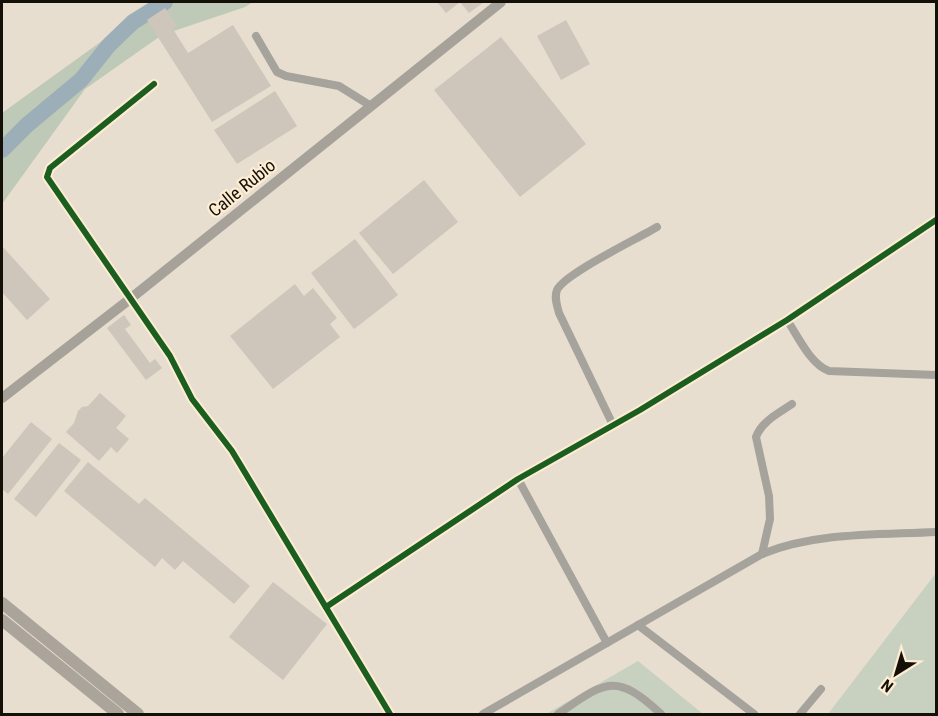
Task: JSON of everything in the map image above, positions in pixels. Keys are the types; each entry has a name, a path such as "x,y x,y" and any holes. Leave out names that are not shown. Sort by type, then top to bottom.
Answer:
{"main road":[{"path":"2,603 43,645 118,714"},
{"path":"2,620 43,645 138,714"}],"street":[{"name":"Calle Rubio","path":"2,398 130,299 501,2"},
{"path":"256,36 277,72 286,76 339,86 371,106"},
{"path":"154,84 50,168 48,173 50,183 170,356 192,399 232,451 390,714"},
{"path":"326,607 518,479 613,425 787,320 936,220"},
{"path":"613,425 559,313 555,299 556,292 560,285 588,266 657,227"},
{"path":"787,320 814,361 821,368 829,371 936,375"},
{"path":"762,554 771,519 769,496 756,437 759,429 765,423 792,404"},
{"path":"518,479 607,643"},
{"path":"483,714 762,554 784,545 809,541 936,532"},
{"path":"638,626 754,714"},
{"path":"558,714 591,691 606,685 620,685 627,688 646,700 661,714"},
{"path":"800,714 821,689"}],"green space":[{"path":"156,2 253,2 245,7 162,35 85,89 2,204 2,113"},
{"path":"936,573 936,714 828,714"},
{"path":"638,661 703,714 546,714"}],"building":[{"path":"437,2 460,2 446,13"},
{"path":"460,2 484,2 469,13"},
{"path":"165,8 177,26 173,29 188,53 233,25 271,86 212,122 147,20"},
{"path":"566,20 590,64 561,80 537,36"},
{"path":"501,37 586,144 520,197 434,90"},
{"path":"275,91 297,126 237,164 214,130"},
{"path":"424,180 458,222 393,274 359,233"},
{"path":"355,239 398,295 354,329 311,273"},
{"path":"2,246 50,299 27,320 2,292"},
{"path":"295,284 304,296 313,288 337,318 330,324 340,337 273,389 230,336"},
{"path":"124,315 131,325 125,329 150,363 155,359 162,368 146,380 107,328"},
{"path":"100,393 126,416 116,428 129,439 117,453 111,447 99,461 66,432 74,423 78,411 88,406"},
{"path":"31,422 52,439 8,494 2,489 2,458"},
{"path":"59,443 81,460 36,517 14,499"},
{"path":"88,462 139,504 145,498 250,586 234,604 183,561 175,570 162,558 155,567 64,491"},
{"path":"273,582 327,624 283,680 229,637"}],"waterway":[{"path":"2,150 27,125 81,80 109,45 133,22 165,2"}],"cycle path":[{"path":"154,84 50,168 47,177 170,356 192,399 232,451 390,714"},
{"path":"326,607 518,479 640,410 787,320 936,220"}]}
